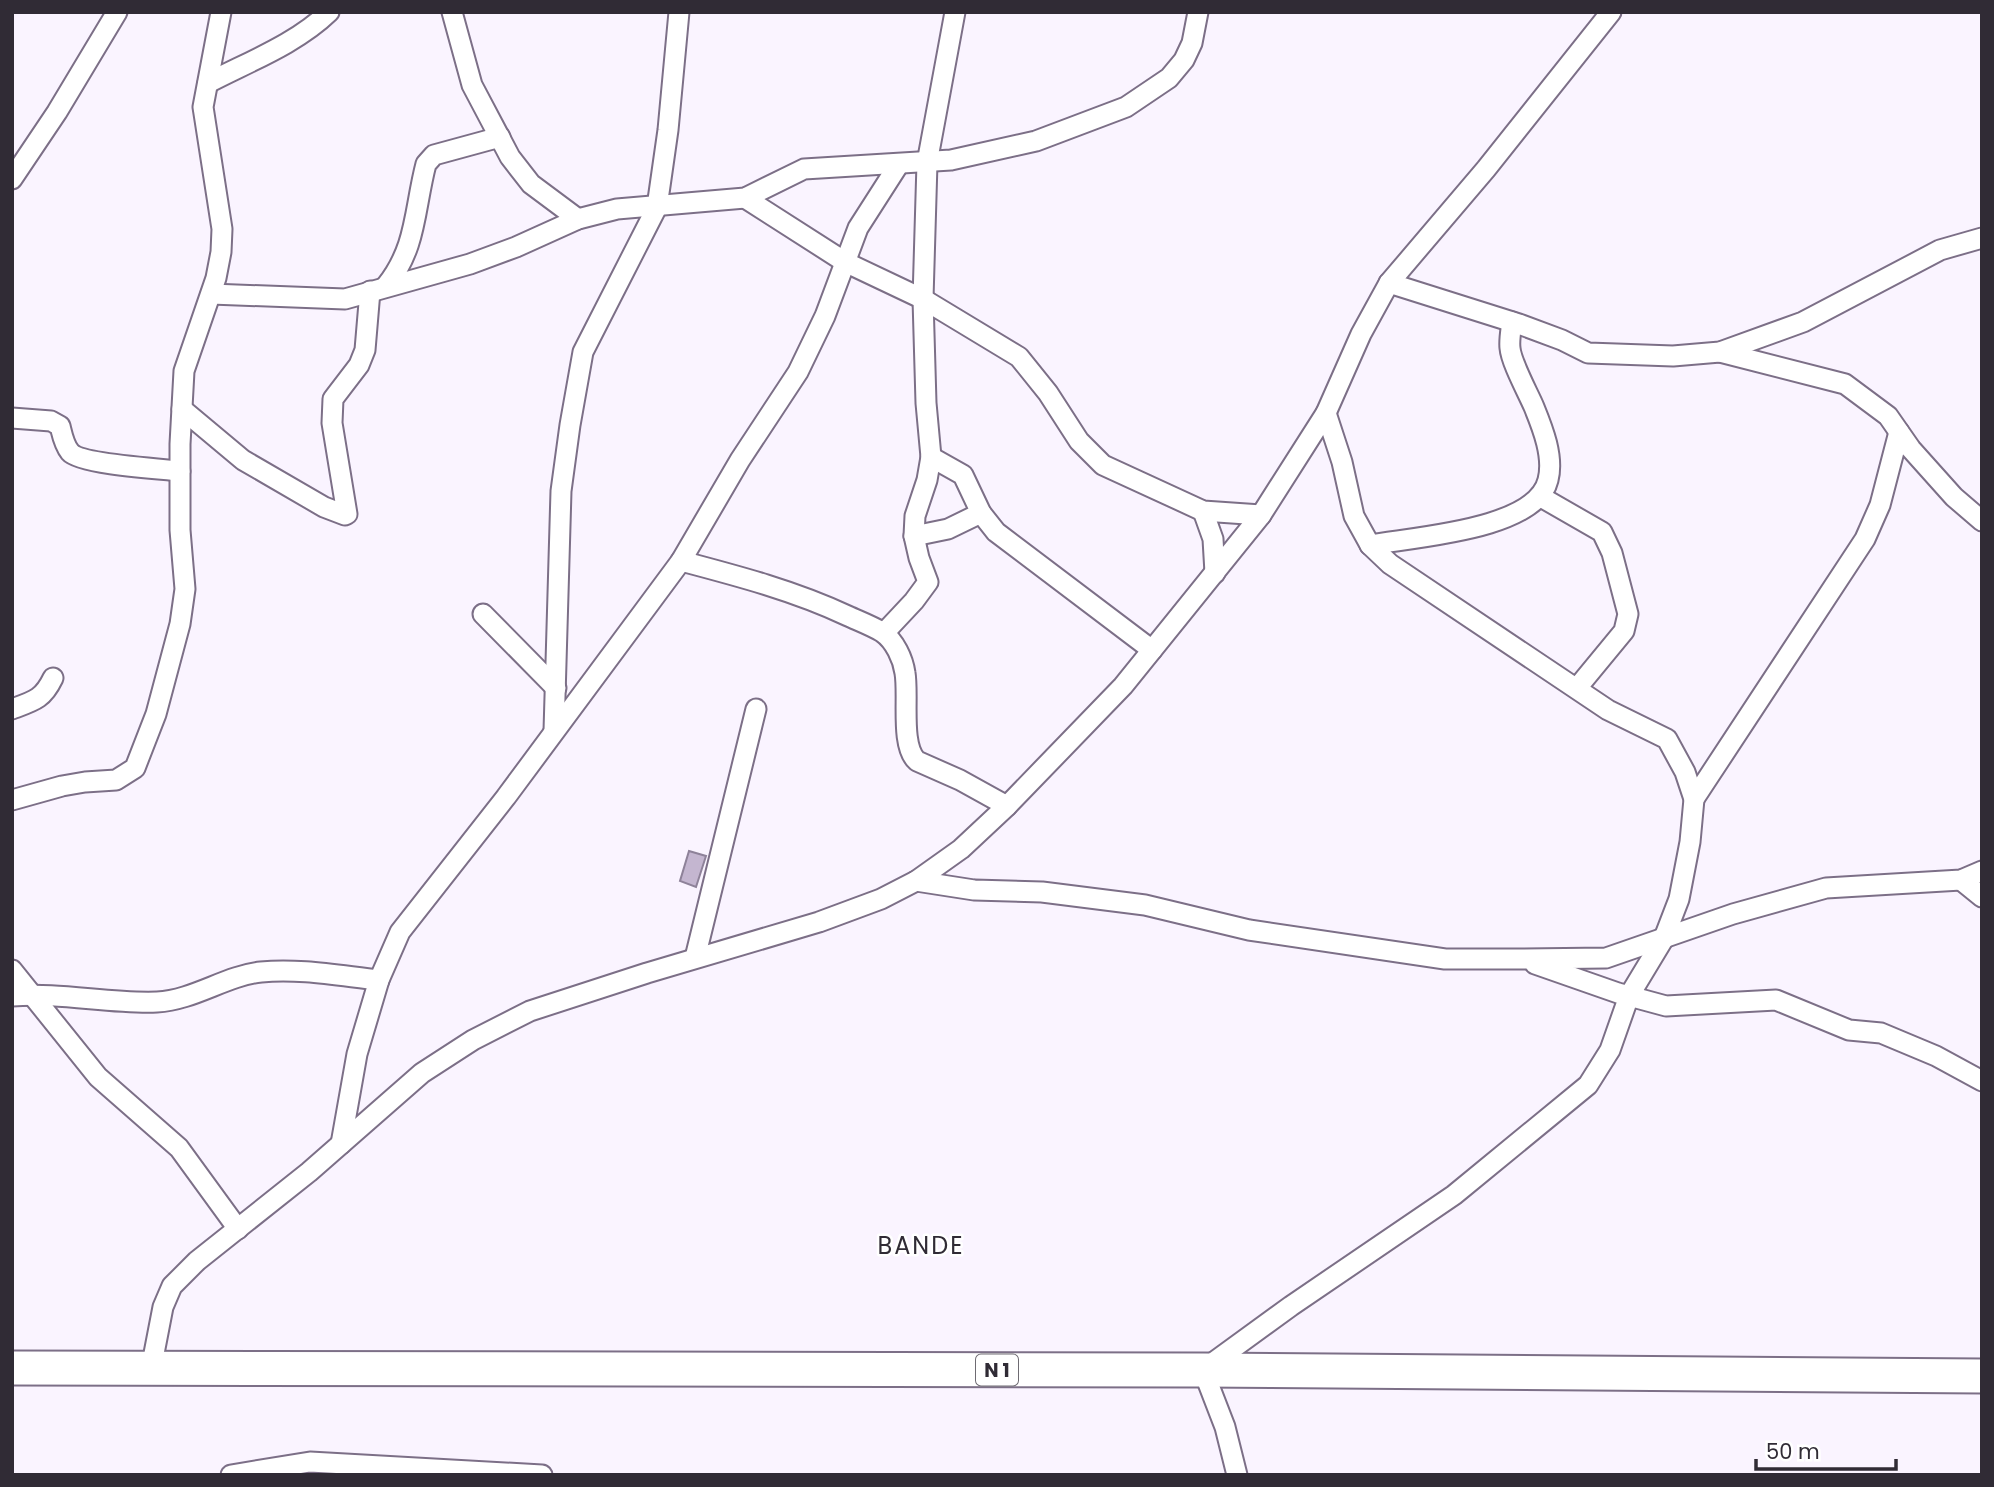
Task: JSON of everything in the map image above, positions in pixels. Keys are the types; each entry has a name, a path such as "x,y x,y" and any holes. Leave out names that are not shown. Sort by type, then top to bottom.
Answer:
{"highway":[{"name":"N 1","path":"12,1368 1203,1370 1982,1376"}],"street":[{"path":"12,179 57,112 117,12"},
{"path":"12,800 62,786 116,780 135,768 156,714 180,624 185,589 180,530 184,371 211,294 222,252 222,229 203,107 221,12"},
{"path":"208,83 284,44 330,12"},
{"path":"452,12 472,85 519,171 531,184 578,219"},
{"path":"554,731 561,491 583,352 657,206 668,130 679,12"},
{"path":"884,633 928,582 914,536 915,516 927,480 931,457 926,403 923,299 927,163 955,12"},
{"path":"211,294 345,299 470,264 578,219 617,209 745,198 804,169 927,163 1036,141 1126,107 1169,78 1184,60 1192,43 1198,12"},
{"path":"151,1369 163,1307 172,1286 197,1261 341,1144 422,1073 473,1040 530,1011 819,922 881,899 916,881 961,849 1007,806 1124,686 1261,516 1326,413 1361,334 1389,283 1486,169 1611,12"},
{"path":"182,409 243,460 324,507 345,516 347,514 332,423 332,400 359,365 365,350 378,289 400,269 411,242 426,164 433,155 500,137"},
{"path":"341,1144 357,1054 379,980 400,932 506,797 681,561 740,460 798,372 825,316 859,228 899,164"},
{"path":"745,198 845,262 923,299 1019,357 1048,393 1079,440 1103,465 1203,511 1261,516"},
{"path":"1389,283 1512,321 1588,353 1674,356 1720,352 1803,322 1940,250 1982,238"},
{"path":"1370,545 1486,525 1526,509 1541,497 1548,480 1550,459 1537,415 1510,350 1512,321"},
{"path":"1720,352 1845,384 1888,416 1911,449 1978,514"},
{"path":"1237,1475 1225,1427 1203,1370 1291,1306 1454,1195 1588,1085 1610,1050 1629,996 1664,938 1679,899 1690,842 1694,799 1685,772 1667,739 1608,710 1390,564 1370,545 1354,516 1342,462 1326,413"},
{"path":"12,418 51,421 60,426 68,450 73,455 94,461 180,471"},
{"path":"1694,799 1865,539 1880,505 1899,432"},
{"path":"931,457 963,475 981,513 996,532 1152,650"},
{"path":"1541,497 1602,532 1612,553 1628,614 1623,631 1577,688"},
{"path":"1203,511 1213,538 1215,573"},
{"path":"914,536 948,529 981,513"},
{"path":"681,561 758,582 819,603 884,633 900,654 905,673 908,742 912,756 1007,806"},
{"path":"483,614 556,688"},
{"path":"12,709 34,701 46,693 53,677"},
{"path":"695,958 756,709"},
{"path":"916,881 974,890 1042,892 1145,905 1249,930 1445,959 1521,959 1606,958 1733,914 1826,888 1961,880 1982,871"},
{"path":"1961,880 1982,897"},
{"path":"1521,959 1666,1006 1776,1000 1849,1030 1881,1033 1936,1056 1982,1081"},
{"path":"12,970 98,1077 179,1148 238,1228"},
{"path":"12,996 33,994 114,1002 160,1002 201,992 238,977 260,972 292,972 379,980"},
{"path":"232,1475 310,1462 542,1475"}],"building":[{"path":"689,851 706,856 696,887 680,881"}],"district":[{"name":"BANDE","path":"921,1245"}]}
